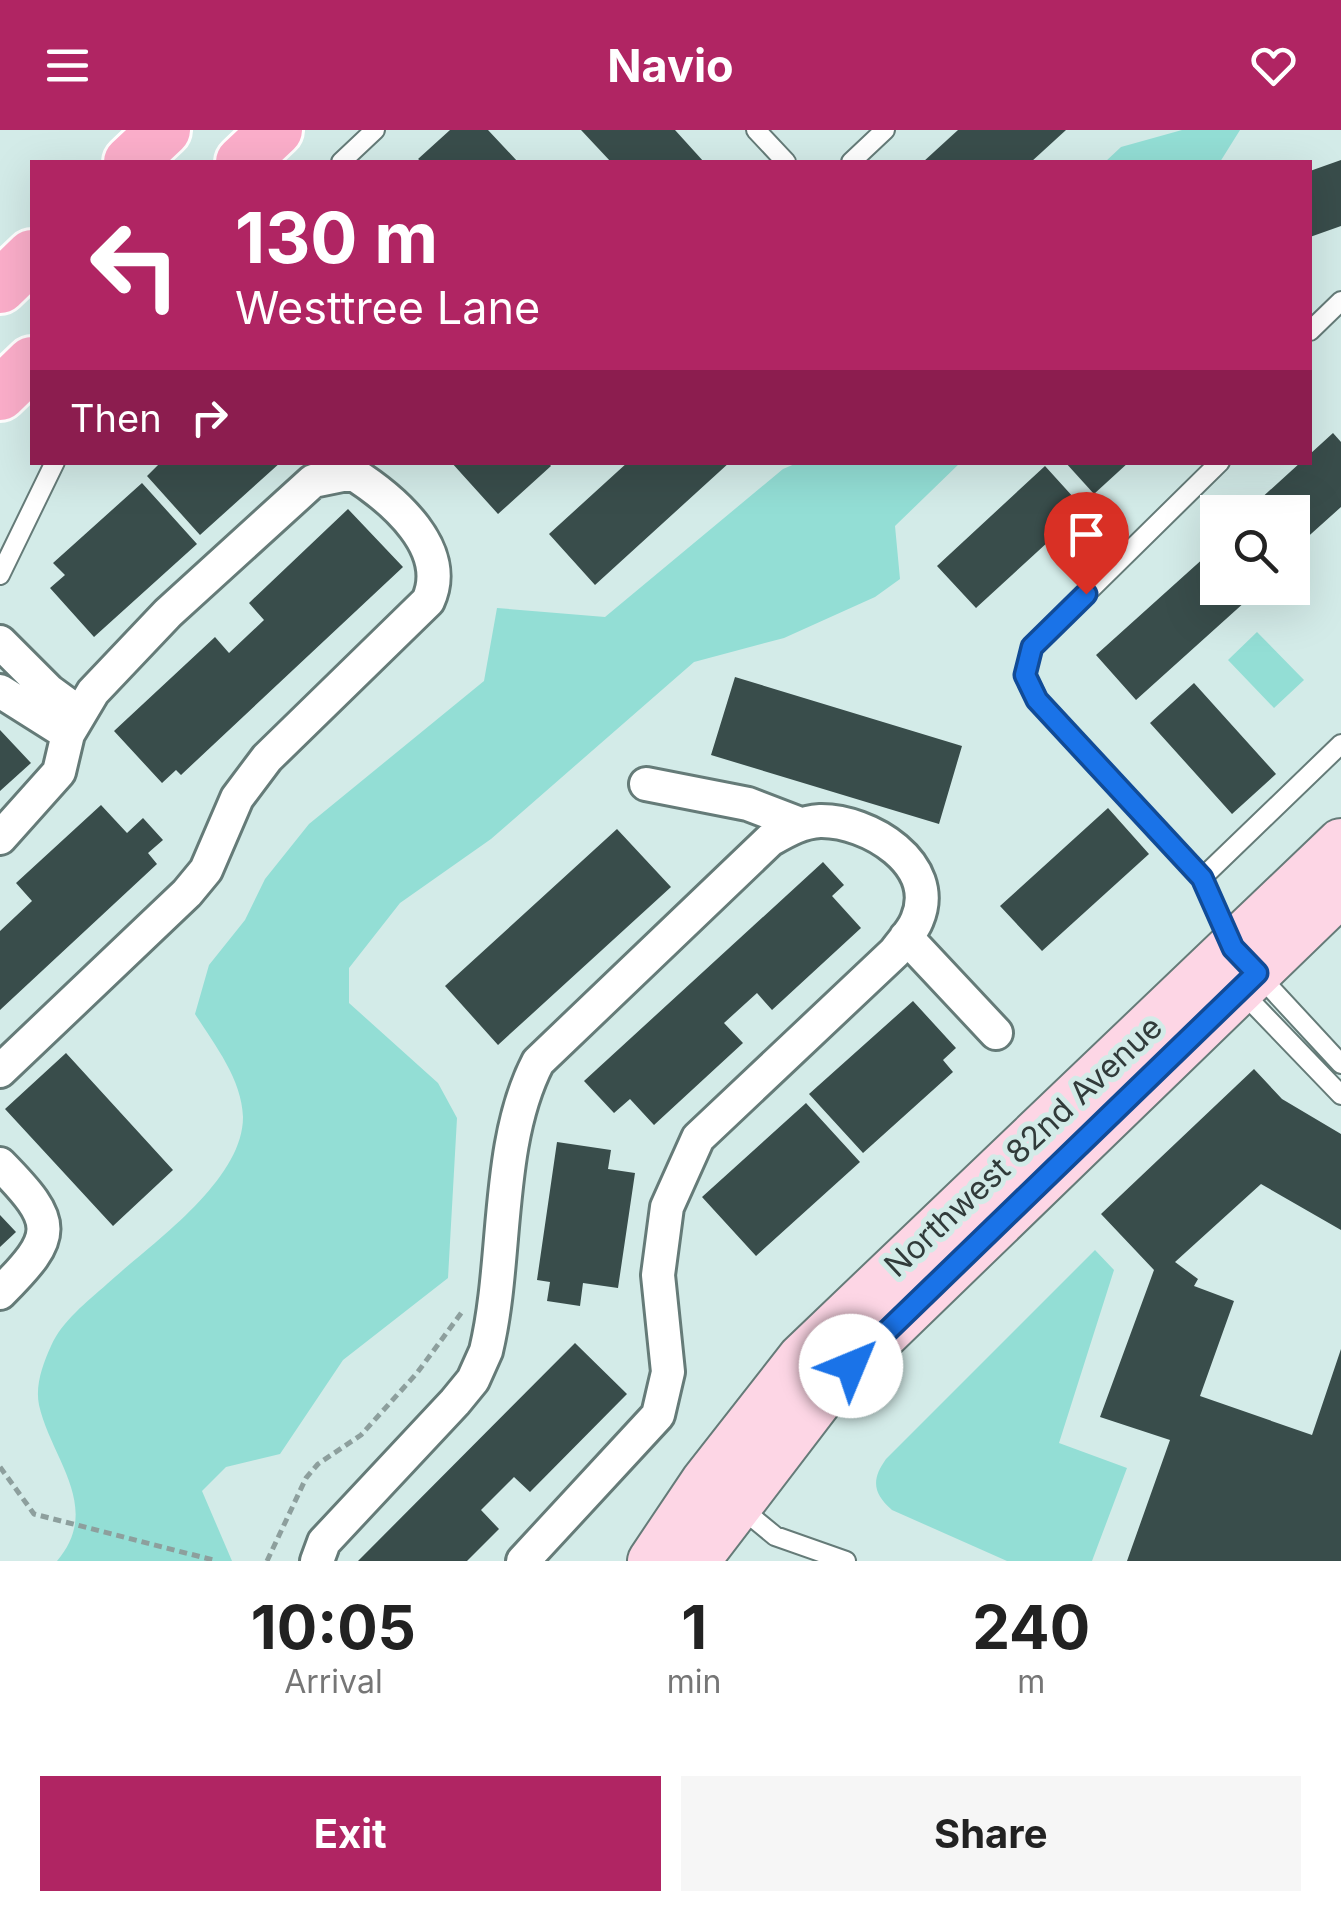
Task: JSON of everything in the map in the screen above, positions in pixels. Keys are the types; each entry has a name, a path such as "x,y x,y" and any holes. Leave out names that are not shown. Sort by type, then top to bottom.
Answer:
{"main road":[{"path":"132,160 164,130"},
{"path":"244,160 276,130"},
{"path":"0,287 30,258"},
{"path":"0,394 30,365"}],"street":[{"path":"0,838 59,772 74,724 93,692 168,614 313,481 352,474 372,486 430,550 436,584 428,601 267,758 237,798 206,870 0,1071"},
{"path":"0,642 74,724"},
{"path":"0,691 74,724"},
{"path":"646,784 748,804 800,824"},
{"path":"317,1561 324,1542 473,1380 486,1350 496,1295 523,1090 538,1062 748,857 800,824 824,821 877,834 920,878 922,901 917,921 906,937 698,1138 665,1224 658,1274 668,1372 658,1416 523,1561"},
{"name":"Northwest 82nd Avenue","path":"652,1561 851,1366 1236,969 1341,843"},
{"name":"Northwest 82nd Avenue","path":"1236,969 1341,891"},
{"path":"906,937 996,1033"},
{"path":"0,1164 33,1198 44,1230 34,1259 0,1293"},
{"name":"Northwest 82nd Avenue","path":"695,1561 720,1493"}],"lane":[{"path":"344,160 374,130"},
{"path":"756,130 784,160"},
{"path":"853,160 885,130"},
{"path":"1312,328 1341,301"},
{"path":"0,575 54,465"},
{"path":"1217,465 1032,647 1025,675 1037,700 1202,878 1236,969 1341,1095"},
{"path":"1202,878 1341,744"},
{"path":"1236,969 1341,1064"},
{"path":"720,1493 775,1536 846,1561"}],"path":[{"path":"267,1561 306,1478 318,1464 361,1435 417,1373 464,1310 496,1295"},
{"path":"0,1467 34,1514 217,1561"}],"water":[{"path":"1182,130 1240,130 1221,160 1107,160 1121,147"},
{"path":"792,465 958,465 895,526 900,579 875,597 784,638 694,662 491,839 400,903 349,968 349,1003 438,1083 457,1118 448,1278 343,1360 280,1454 226,1467 202,1491 232,1561 57,1561 70,1541 75,1502 39,1405 43,1367 68,1320 192,1210 228,1164 239,1141 243,1117 238,1089 195,1014 209,965 245,920 265,879 309,824 484,681 497,608 605,617"},
{"path":"1257,632 1304,680 1274,708 1228,660"},
{"path":"1095,1250 1114,1270 1059,1443 1127,1468 1092,1561 1007,1561 892,1510 876,1486 886,1459"}],"building":[{"path":"450,130 488,130 516,160 419,160"},
{"path":"581,130 675,130 702,160 609,160"},
{"path":"958,130 1066,130 1033,160 925,160"},
{"path":"1341,160 1341,226 1312,236 1312,170"},
{"path":"1333,433 1341,442 1341,507 1310,535 1310,495 1265,495 1298,465 1312,465 1312,452"},
{"path":"158,465 278,465 200,535 147,476"},
{"path":"454,465 550,465 551,466 498,514"},
{"path":"625,465 727,465 595,585 549,534"},
{"path":"1068,465 1126,465 1094,494"},
{"path":"1045,466 1084,509 976,608 937,566"},
{"path":"142,483 197,544 94,637 50,588 65,575 53,563"},
{"path":"348,509 403,567 181,775 176,770 162,783 114,731 215,637 229,653 264,620 249,603"},
{"path":"1200,561 1200,605 1242,605 1136,700 1096,655"},
{"path":"735,677 962,746 939,824 711,755"},
{"path":"1194,683 1276,774 1232,814 1150,723"},
{"path":"0,730 31,763 0,791"},
{"path":"101,805 127,833 143,818 163,840 148,853 157,864 0,1010 0,931 32,901 16,883"},
{"path":"1108,808 1149,854 1042,951 1000,906"},
{"path":"617,829 671,887 498,1045 445,986"},
{"path":"823,862 844,885 832,896 861,928 772,1010 757,993 724,1023 743,1043 654,1125 630,1099 614,1113 584,1081"},
{"path":"913,1001 956,1048 943,1060 953,1072 863,1153 809,1094"},
{"path":"66,1053 173,1170 113,1226 5,1109"},
{"path":"1254,1069 1282,1099 1341,1134 1341,1230 1261,1184 1175,1262 1198,1279 1194,1286 1234,1301 1200,1396 1312,1435 1341,1349 1341,1561 1127,1561 1170,1440 1100,1417 1154,1270 1101,1214"},
{"path":"806,1103 860,1162 756,1256 702,1197"},
{"path":"557,1142 611,1150 608,1169 635,1173 618,1288 583,1283 580,1306 547,1301 550,1282 537,1280"},
{"path":"0,1215 16,1232 0,1247"},
{"path":"575,1343 627,1394 530,1492 514,1477 481,1510 499,1529 467,1561 358,1561"}],"route":[{"path":"851,1366 927,1288 1257,973 1233,948 1202,878 1037,700 1025,675 1032,647 1086,594"}]}
